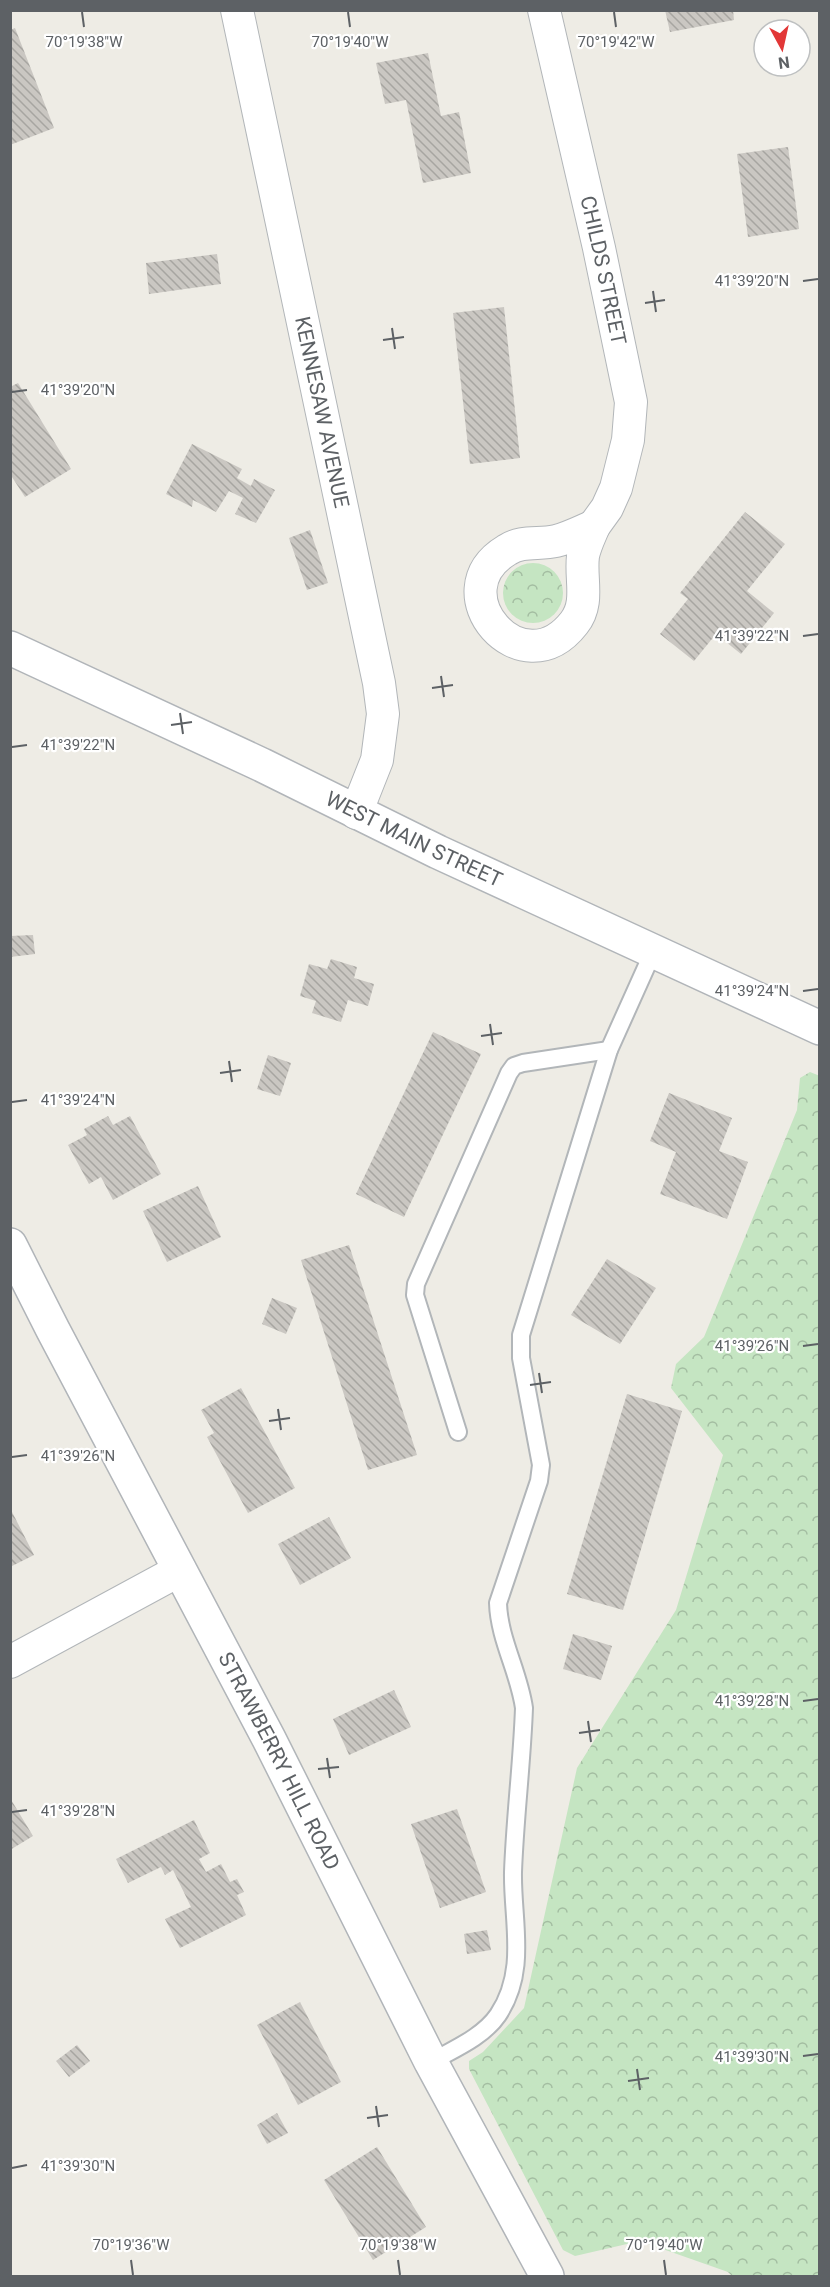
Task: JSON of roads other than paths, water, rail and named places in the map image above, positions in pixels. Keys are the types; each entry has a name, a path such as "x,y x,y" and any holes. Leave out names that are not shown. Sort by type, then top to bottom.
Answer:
{"main road":[{"name":"WEST MAIN STREET","path":"10,648 262,765 356,813 819,1028"},
{"name":"STRAWBERRY HILL ROAD","path":"10,1245 269,1739 431,2062 547,2277"}],"street":[{"name":"KENNESAW AVENUE","path":"237,10 380,683 383,714 377,760 356,813"},
{"name":"CHILDS STREET","path":"544,10 599,248 631,402 628,440 616,488 608,507 594,526"},
{"path":"10,1662 180,1570"}],"lane":[{"path":"431,2062 474,2038 497,2016 510,1990 516,1960 518,1935 513,1874 525,1708 522,1687 498,1622 498,1603 539,1481 541,1465 521,1358 521,1335 609,1050 653,952"},
{"path":"458,1432 415,1294 416,1284 514,1066 609,1050"}]}
